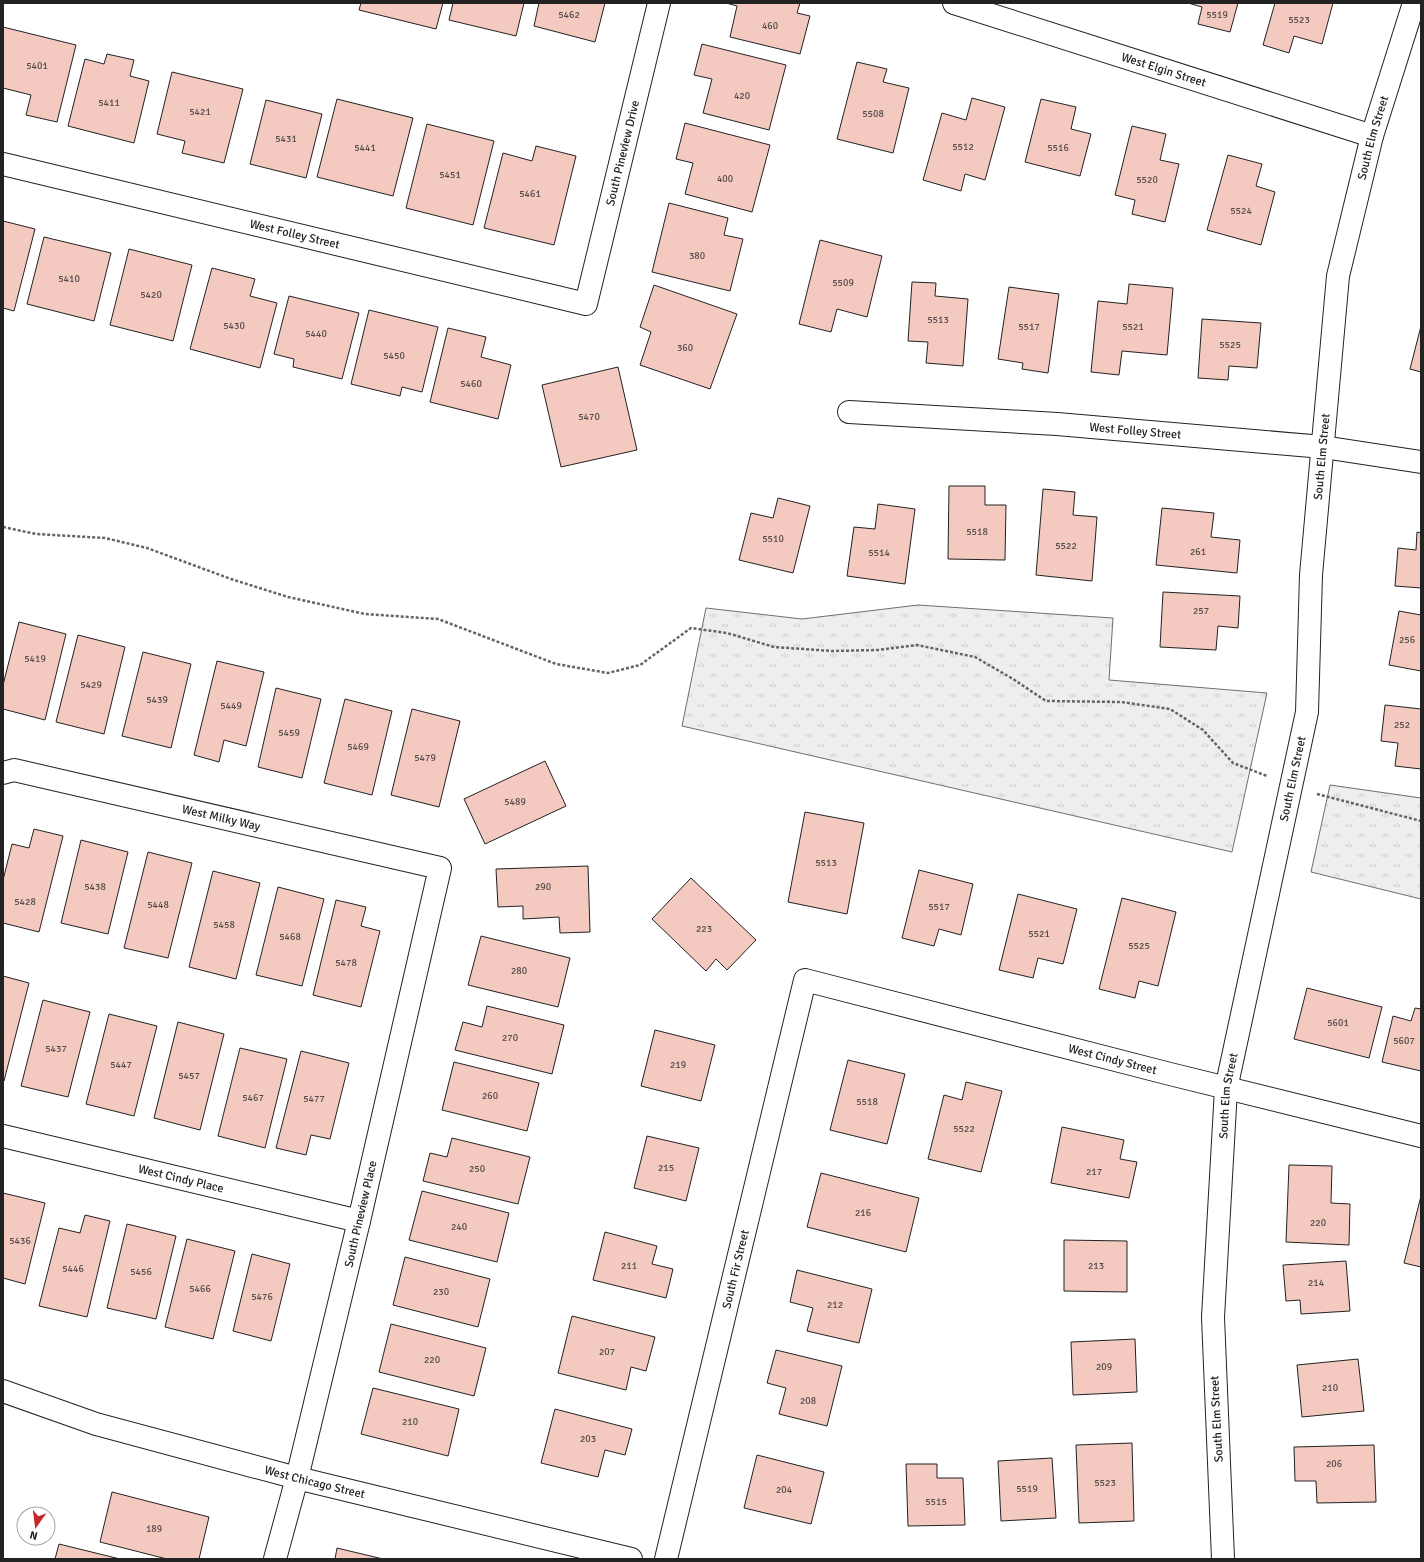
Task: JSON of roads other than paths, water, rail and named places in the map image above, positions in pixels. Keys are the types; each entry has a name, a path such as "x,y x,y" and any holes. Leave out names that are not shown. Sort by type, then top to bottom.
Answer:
{"street":[{"name":"South Pineview Drive","path":"586,304 659,3"},
{"name":"West Elgin Street","path":"954,3 1372,136"},
{"name":"South Elm Street","path":"1224,1559 1213,1317 1226,1088 1306,712 1311,575 1338,276 1372,136 1414,3"},
{"name":"West Folley Street","path":"3,164 586,304"},
{"name":"West Folley Street","path":"849,412 1057,424 1323,446 1421,462"},
{"name":"West Milky Way","path":"3,772 14,770 440,868"},
{"name":"South Pineview Place","path":"274,1559 298,1478 360,1221 440,868"},
{"name":"West Cindy Street","path":"805,980 1226,1088 1421,1136"},
{"name":"South Fir Street","path":"666,1559 805,980"},
{"name":"West Cindy Place","path":"3,1136 360,1221"},
{"name":"West Chicago Street","path":"3,1390 96,1424 298,1478 630,1559"}]}
